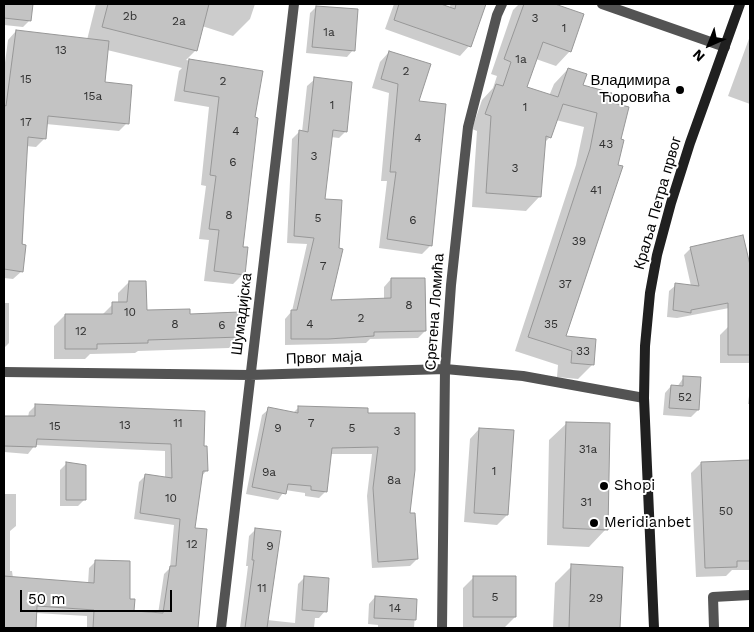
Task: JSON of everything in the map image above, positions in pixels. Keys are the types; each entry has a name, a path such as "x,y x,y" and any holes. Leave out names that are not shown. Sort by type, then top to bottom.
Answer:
{"main road":[{"name":"Краља Петра првог","path":"654,628 644,398 647,322 657,255 690,143 740,4"}],"street":[{"name":"Шумадијска","path":"221,628 294,4"},
{"name":"Сретена Ломића","path":"442,628 445,369 468,126 497,15 502,4"},
{"path":"602,4 725,47"},
{"name":"Првог маја","path":"4,372 250,375 445,369 523,376 644,398"},
{"path":"714,628 713,597 750,595"}],"building":[{"path":"4,4 33,4 31,21 4,18"},
{"path":"108,4 209,4 197,51 102,27"},
{"path":"399,4 441,4 455,9 456,4 486,4 471,47 394,20"},
{"path":"524,4 555,4 584,14 571,52 543,42 527,87 558,97 568,68 587,74 583,85 612,93 610,102 629,107 621,139 624,140 618,165 623,166 566,336 596,339 594,365 571,363 572,351 528,337 590,149 597,113 563,104 551,138 546,136 541,197 486,193 491,116 485,114 496,84 503,86 511,62 504,59"},
{"path":"316,6 358,9 355,51 312,47"},
{"path":"16,30 109,41 105,82 132,85 129,124 48,116 46,139 28,137 22,244 26,245 23,272 4,269 4,105 6,106"},
{"path":"389,51 431,64 419,101 446,104 432,246 387,239 396,172 390,172 398,84 381,79"},
{"path":"189,59 263,71 255,117 258,118 243,247 248,247 245,275 214,271 219,230 209,229 216,176 210,175 219,97 184,91"},
{"path":"314,77 352,82 347,132 333,130 325,199 342,200 339,248 343,249 331,300 391,298 391,278 425,278 426,331 374,332 374,336 328,339 291,339 291,310 297,310 314,238 294,236 299,130 308,132"},
{"path":"743,235 750,265 750,355 728,355 728,303 691,310 691,313 673,310 675,283 699,286 690,247"},
{"path":"129,281 146,281 147,310 190,309 190,314 240,312 241,337 148,340 148,343 97,344 97,349 65,349 65,314 112,314 112,302 127,302"},
{"path":"683,376 701,377 699,410 669,408 671,385 683,386"},
{"path":"35,404 205,411 204,446 207,446 208,471 203,471 195,528 207,529 198,628 93,628 94,610 37,606 36,628 4,628 4,576 94,583 95,560 130,561 130,599 135,599 134,611 163,613 170,566 176,566 180,519 140,513 145,474 172,478 171,444 37,439 36,447 4,446 4,416 35,416"},
{"path":"298,406 368,408 368,413 415,413 415,470 410,513 415,513 418,559 378,562 373,488 378,447 332,448 327,492 311,490 311,486 288,484 286,494 252,487 268,407 298,413"},
{"path":"566,422 610,423 608,530 563,528"},
{"path":"479,428 514,430 508,515 474,513"},
{"path":"750,460 750,561 737,561 737,567 705,568 701,462"},
{"path":"66,462 86,465 86,500 66,500"},
{"path":"255,528 281,531 267,628 245,628 254,560 252,560"},
{"path":"571,564 623,567 620,628 569,628"},
{"path":"304,576 329,578 327,612 302,610"},
{"path":"473,576 516,576 516,617 473,617"},
{"path":"375,596 417,599 416,620 374,618"}],"place":[{"name":"Владимира Ћоровића","path":"680,90"},
{"name":"Shopi","path":"604,486"},
{"name":"Meridianbet","path":"594,523"}]}
